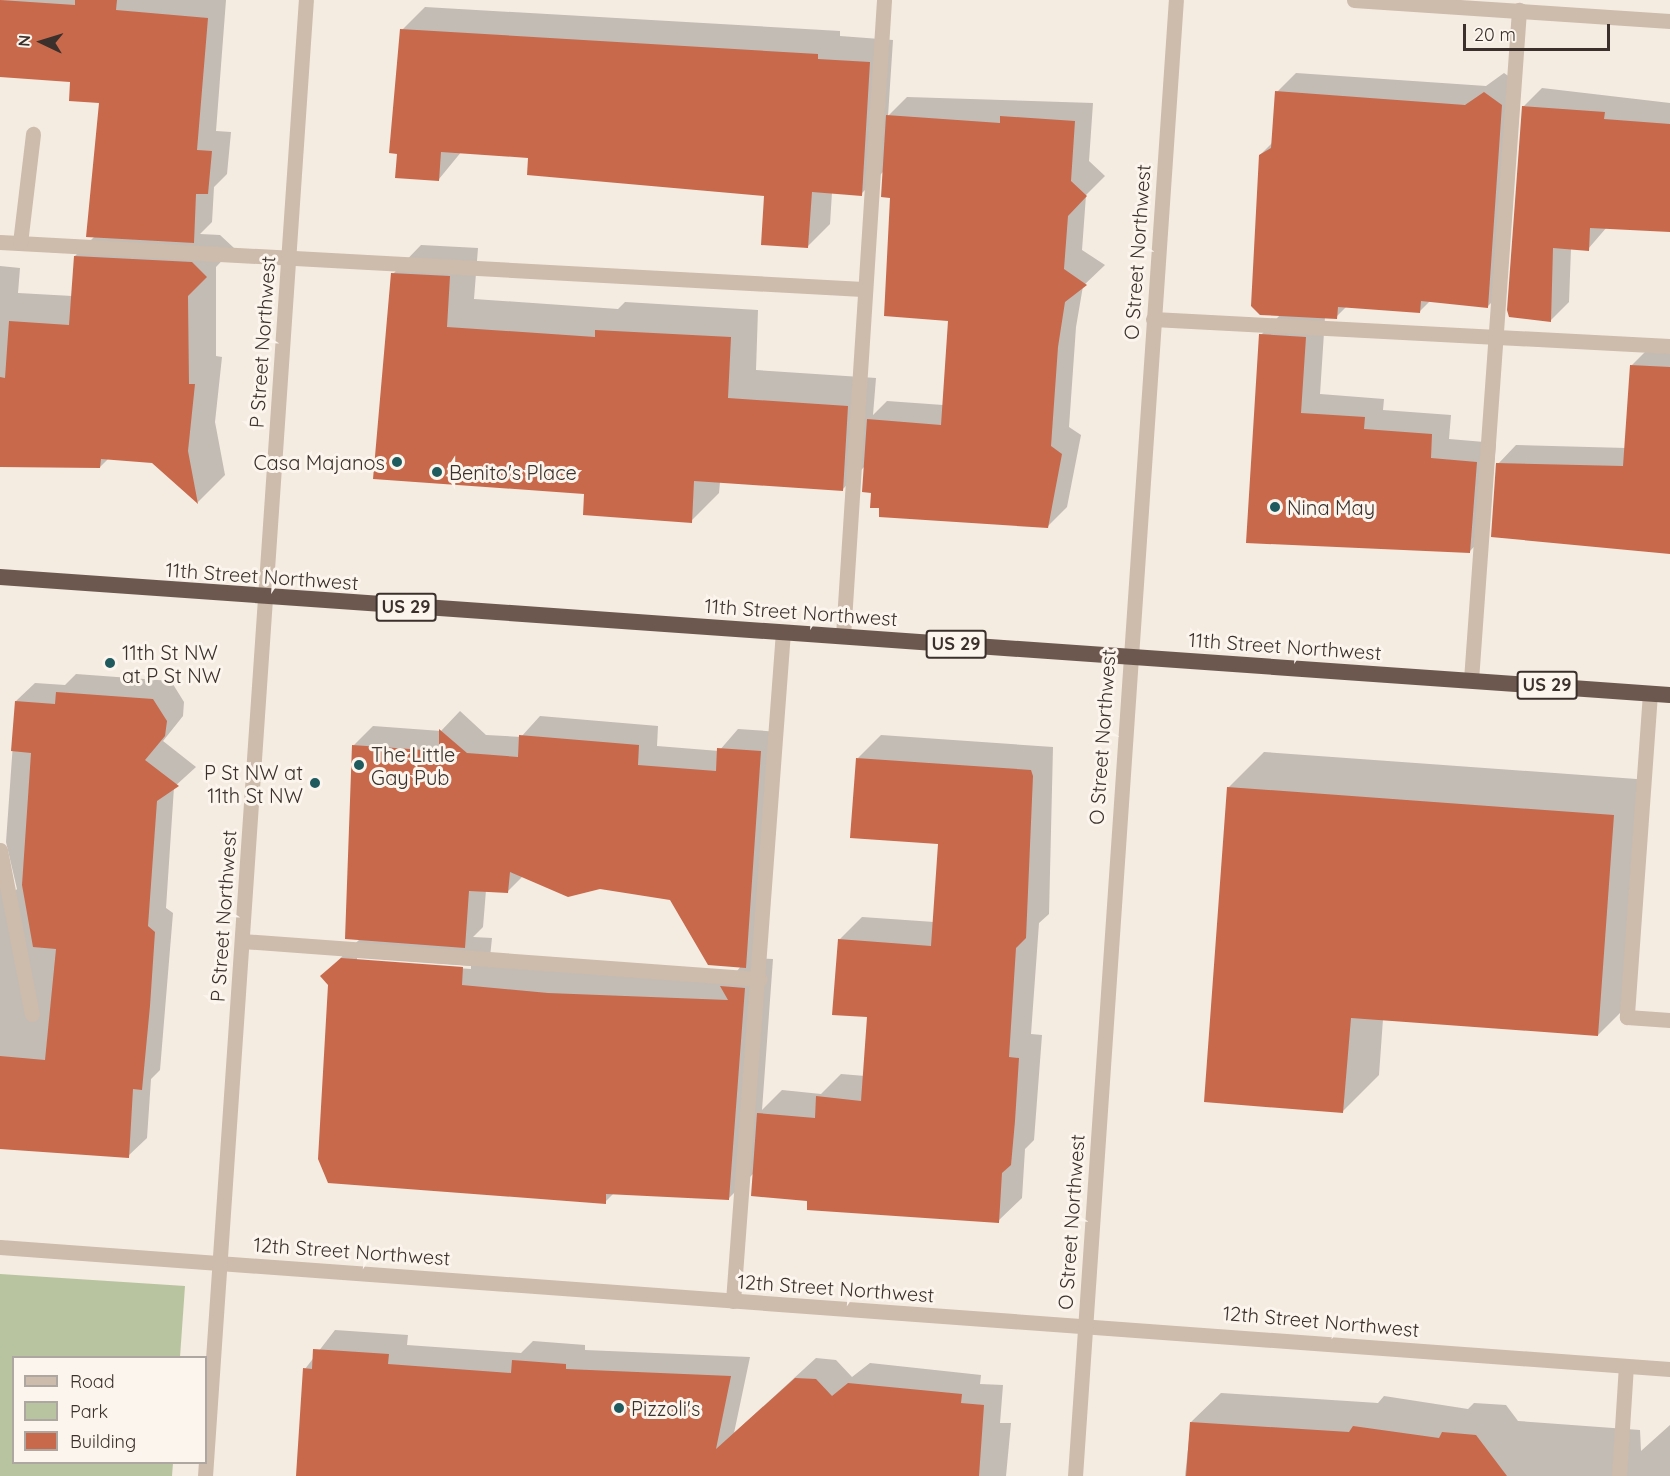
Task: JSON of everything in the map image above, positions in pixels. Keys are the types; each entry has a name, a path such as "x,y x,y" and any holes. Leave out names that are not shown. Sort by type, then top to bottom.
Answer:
{"highway":[{"name":"11th Street Northwest","path":"0,577 266,598 843,636 1670,695"}],"street":[{"name":"P Street Northwest","path":"207,1451 222,1263 306,0"},
{"path":"843,636 863,289 884,0"},
{"name":"O Street Northwest","path":"1075,1476 1128,656 1176,0"},
{"path":"1354,0 1670,21"},
{"path":"1471,680 1519,10"},
{"path":"20,243 33,134"},
{"path":"0,242 863,289"},
{"path":"1153,318 1495,333 1670,346"},
{"path":"733,1301 760,979 783,632"},
{"path":"1650,693 1627,1017 1670,1020"},
{"path":"0,850 32,1014"},
{"path":"242,941 760,979"},
{"name":"12th Street Northwest","path":"0,1247 1670,1369"},
{"path":"1619,1476 1626,1366"}],"green space":[{"path":"0,1274 185,1286 180,1356 12,1356 12,1464 173,1464 172,1476 0,1476"}],"building":[{"path":"0,0 75,5 75,0 117,0 116,10 208,18 197,150 212,151 208,194 196,194 194,243 86,237 99,103 69,101 70,82 0,77"},
{"path":"400,29 818,54 818,59 870,62 862,196 812,192 808,248 761,245 764,196 527,175 528,158 441,152 439,181 395,178 397,154 389,153"},
{"path":"1275,91 1465,105 1484,92 1502,105 1488,308 1421,301 1420,313 1338,307 1337,319 1260,315 1251,306 1259,155 1271,148"},
{"path":"1522,106 1605,112 1604,119 1670,124 1670,232 1590,228 1589,251 1553,248 1551,322 1509,317 1507,310"},
{"path":"886,115 1000,123 1000,116 1075,121 1071,181 1087,196 1068,216 1064,269 1087,285 1065,302 1058,347 1051,446 1062,454 1048,528 879,517 879,508 870,508 871,493 862,492 867,419 941,425 948,321 884,316 890,198 881,197"},
{"path":"74,256 192,262 207,277 188,296 189,384 195,384 188,451 198,504 152,463 101,459 100,468 0,467 0,377 5,378 9,321 69,325"},
{"path":"391,273 450,276 447,327 595,337 595,330 731,337 728,398 848,406 843,491 694,481 692,523 583,515 584,494 373,479"},
{"path":"1259,334 1306,337 1301,413 1365,417 1364,429 1432,434 1431,458 1477,462 1470,553 1246,543"},
{"path":"1630,365 1670,367 1670,554 1491,537 1496,463 1623,466"},
{"path":"56,692 153,699 167,721 165,736 145,760 179,786 157,801 148,926 155,932 150,1006 142,1090 133,1089 129,1158 0,1149 0,1056 45,1060 56,949 33,947 22,885 31,753 11,751 15,701 55,704"},
{"path":"439,729 467,753 518,757 519,735 639,745 638,765 716,771 717,748 761,751 746,968 708,965 670,900 600,889 568,897 510,872 508,893 469,891 465,948 345,939 352,745 439,751"},
{"path":"856,758 1031,770 1033,776 1026,938 1016,948 1009,1057 1019,1058 1015,1121 1011,1165 1002,1173 999,1223 807,1210 807,1201 751,1196 757,1113 815,1118 816,1096 861,1101 867,1017 832,1015 838,939 931,946 938,844 850,838"},
{"path":"1227,787 1614,815 1598,1036 1351,1018 1343,1113 1204,1102"},
{"path":"341,958 463,967 462,985 548,993 728,1000 720,986 745,988 729,1200 606,1194 606,1204 328,1183 318,1159 328,985 320,976"},
{"path":"313,1349 389,1354 388,1364 511,1373 512,1360 566,1364 566,1369 731,1376 716,1449 795,1378 816,1379 832,1396 848,1383 962,1394 961,1403 984,1405 979,1476 296,1476 303,1368 312,1369"},
{"path":"1190,1422 1349,1432 1353,1426 1439,1438 1442,1432 1476,1435 1507,1476 1186,1476"}],"place":[{"name":"Casa Majanos","path":"397,462"},
{"name":"Benito's Place","path":"437,472"},
{"name":"Nina May","path":"1275,507"},
{"name":"11th St NW at P St NW","path":"110,663"},
{"name":"The Little Gay Pub","path":"359,765"},
{"name":"P St NW at 11th St NW","path":"315,783"},
{"name":"Pizzoli's","path":"619,1408"}]}
